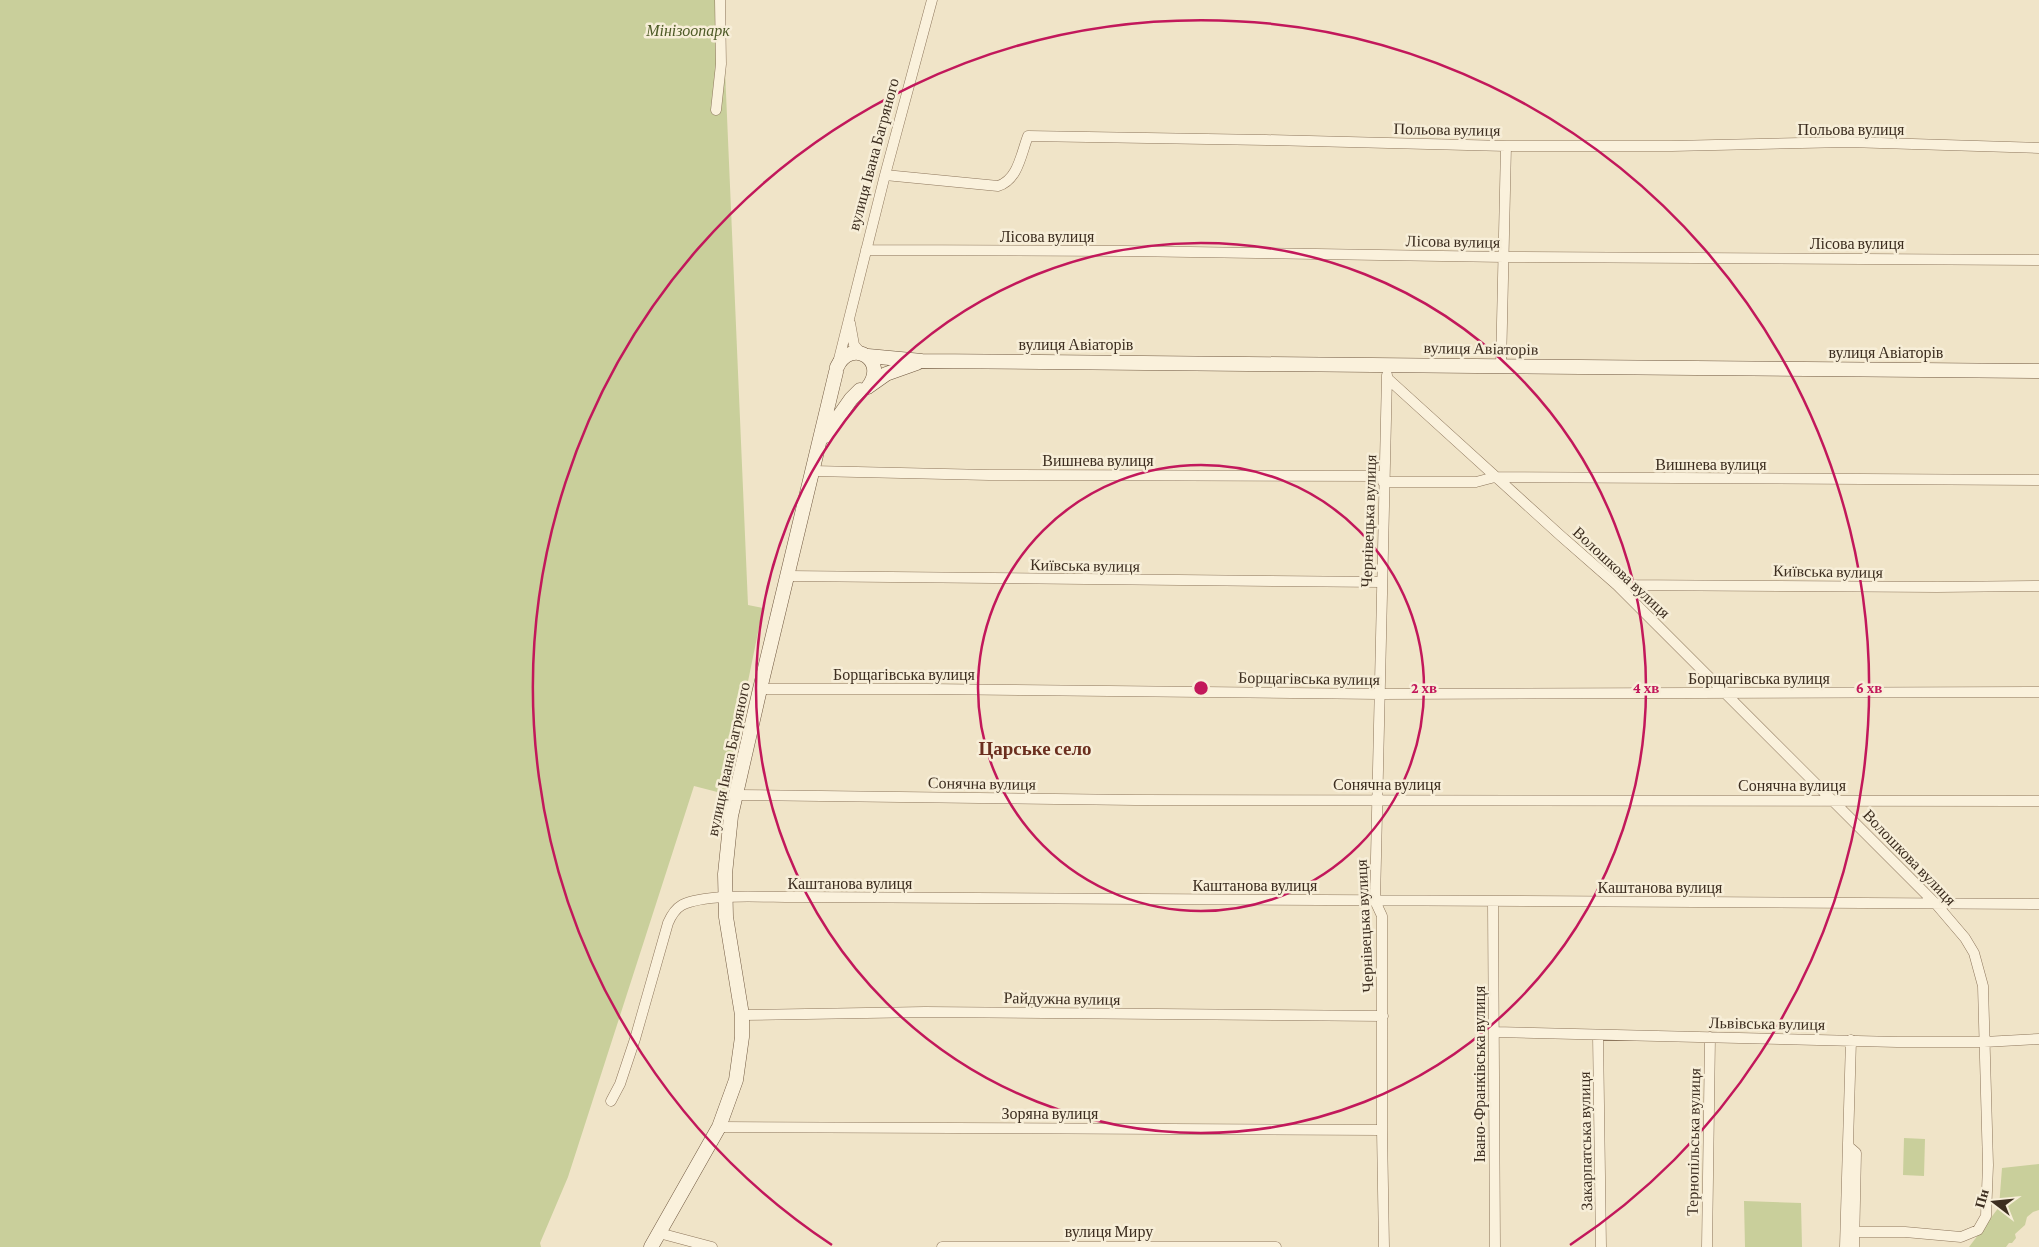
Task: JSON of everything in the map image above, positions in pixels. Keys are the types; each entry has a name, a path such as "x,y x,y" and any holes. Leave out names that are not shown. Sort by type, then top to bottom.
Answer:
{"main road":[{"path":"854,352 864,354 873,363 875,371 873,380 864,388 851,390 838,380 837,369 840,360 854,352"},
{"name":"вулиця Авіаторів","path":"864,354 922,361 2039,371"},
{"name":"вулиця Авіаторів","path":"864,388 886,374 922,361"},
{"name":"вулиця Івана Багряного","path":"651,1247 719,1127 736,1080 742,1037 742,1015 726,917 727,844 760,689 837,369"},
{"name":"вулиця Івана Багряного","path":"820,443 851,398 864,388"}],"street":[{"path":"716,110 721,64 720,0"},
{"name":"вулиця Івана Багряного","path":"837,369 885,175 932,0"},
{"name":"Польова вулиця","path":"885,175 998,186 1006,184 1013,176 1028,136 1506,146 1672,146 1848,142 2039,148"},
{"path":"1502,367 1506,146"},
{"name":"Лісова вулиця","path":"866,250 1125,251 1504,257 2039,260"},
{"name":"вулиця Івана Багряного","path":"849,317 854,344 864,354"},
{"name":"Чернівецька вулиця","path":"1384,1247 1382,916 1374,901 1383,479 1388,364"},
{"name":"Волошкова вулиця","path":"1387,378 1617,585 1936,904 1965,938 1976,959 1983,986 1988,1165 1986,1216 1978,1230 1961,1237 1905,1232 1850,1232"},
{"name":"Вишнева вулиця","path":"813,471 1476,482 1495,477 2039,480"},
{"name":"Київська вулиця","path":"788,576 1381,582"},
{"name":"Київська вулиця","path":"1617,585 2039,586"},
{"name":"Борщагівська вулиця","path":"760,689 1379,694 2039,692"},
{"name":"Сонячна вулиця","path":"736,795 1136,800 2039,801"},
{"name":"Каштанова вулиця","path":"612,1101 629,1057 668,923 673,913 681,906 699,900 726,898 2039,904"},
{"name":"Івано-Франківська вулиця","path":"1493,902 1495,1247"},
{"name":"Райдужна вулиця","path":"742,1015 934,1012 1383,1016"},
{"name":"Львівська вулиця","path":"1495,1032 1984,1042 2039,1039"},
{"name":"Закарпатська вулиця","path":"1598,1035 1602,1247"},
{"name":"Тернопільська вулиця","path":"1707,1247 1710,1037"},
{"path":"1845,1247 1850,1232 1856,1153 1848,1146 1851,1040"},
{"name":"Зоряна вулиця","path":"719,1127 1382,1130"},
{"path":"1850,1232 1854,1247"},
{"path":"659,1233 712,1247"},
{"name":"вулиця Миру","path":"942,1247 1276,1247"}],"green space":[{"name":"Мінізоопарк","path":"0,0 722,0 748,605 763,608 725,794 694,786 568,1177 540,1243 541,1247 0,1247"},
{"path":"1904,1138 1925,1139 1924,1176 1903,1175"},
{"path":"2039,1164 2039,1210 2027,1217 2025,1225 2015,1234 2016,1238 2012,1243 2009,1243 2006,1247 1969,1247 1999,1207 2002,1168"},
{"path":"1744,1201 1801,1203 1802,1247 1745,1247"}],"district":[{"name":"Царське село","path":"1035,748"}]}
